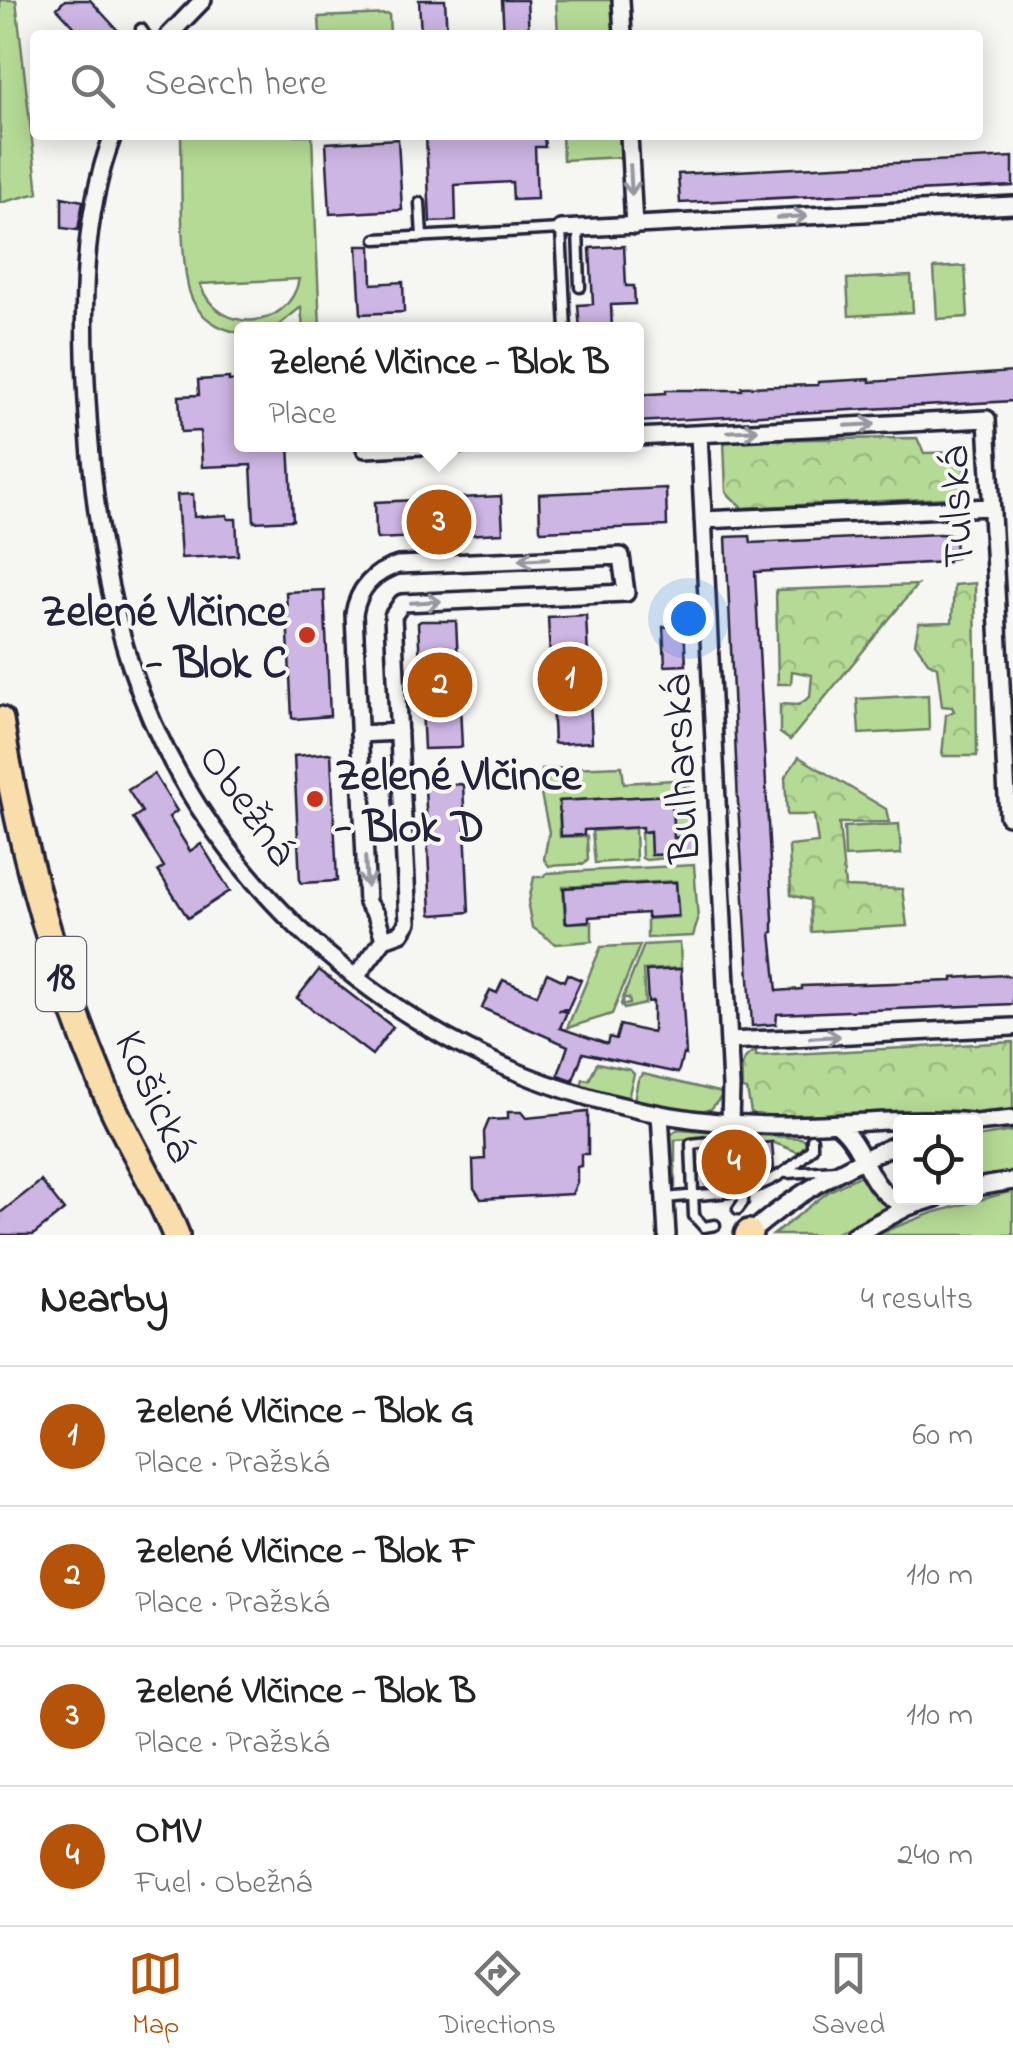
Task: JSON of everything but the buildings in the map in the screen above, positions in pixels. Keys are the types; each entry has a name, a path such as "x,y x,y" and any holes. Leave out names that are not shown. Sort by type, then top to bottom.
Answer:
{"main road":[{"name":"Košická","path":"0,720 26,851 65,985 113,1109 172,1224 187,1235"}],"street":[{"path":"174,30 204,0"},
{"path":"621,0 623,30"},
{"name":"Obežná","path":"112,140 92,216 85,287 85,366 98,527 125,648 156,730 199,806 242,867 288,918 356,977 427,1026 499,1064 562,1089 660,1114 730,1124 893,1121"},
{"path":"628,140 634,226"},
{"path":"570,229 1013,206"},
{"name":"Tulská","path":"644,437 987,419 1008,816 1013,816"},
{"name":"Bulharská","path":"699,434 730,1124"},
{"path":"703,520 991,507"},
{"path":"356,977 384,939 401,934 408,922 393,616 402,604 626,594 621,556 398,566 385,569 365,585 356,600 354,614 367,903 376,915 384,939"},
{"path":"359,734 399,732"},
{"path":"729,1041 1013,1027"},
{"path":"660,1114 667,1235"},
{"name":"Obežná","path":"983,1122 1013,1119"},
{"path":"837,1124 851,1135 876,1186 891,1200 908,1207"},
{"path":"748,1234 798,1195 893,1146"},
{"path":"983,1186 1013,1180"},
{"path":"854,1235 914,1205"}],"lane":[{"path":"420,203 422,236"},
{"path":"376,239 570,229"},
{"path":"570,229 580,287"},
{"path":"566,322 570,229"},
{"path":"666,1205 694,1195 751,1190 786,1173 812,1148 812,1139"},
{"path":"709,1142 691,1144 694,1195 698,1222 704,1227 715,1225"},
{"path":"786,1173 840,1170"},
{"path":"738,1209 743,1202 743,1190"}],"green space":[{"path":"0,0 16,0 38,193 0,203"},
{"path":"556,0 616,0 618,30 558,30"},
{"path":"389,14 390,30 320,30 319,17"},
{"path":"181,140 312,140 320,322 302,322 301,307 283,322 234,322 234,331 206,318 192,299 188,285","holes":["299,279 293,297 268,317 236,319 209,301 200,284"]},
{"path":"562,140 623,140 624,157 563,160"},
{"path":"965,266 968,317 937,319 934,268"},
{"path":"911,276 913,312 849,316 847,279"},
{"path":"917,438 924,453 963,452 966,497 742,508 726,492 724,440"},
{"path":"975,583 977,756 942,756 946,715 954,711 942,706 937,667 928,662 915,643 919,623 952,622 954,585"},
{"path":"917,585 790,740 780,733 780,704 798,705 810,697 812,675 792,671 791,684 778,684 776,590"},
{"path":"928,695 929,730 859,734 857,699"},
{"path":"799,757 886,809 889,822 839,823 845,887 902,889 907,926 811,932 810,900 791,895 789,846 818,843 814,815 787,815 785,777"},
{"path":"622,766 624,783 690,779 685,788 690,789 693,836 651,839 651,855 698,855 642,858 641,833 674,830 671,795 559,801 560,837 587,836 588,860 584,864 549,866 544,859 549,832 541,794 541,769"},
{"path":"899,824 901,854 845,857 844,827"},
{"path":"635,828 636,860 595,863 592,831"},
{"path":"694,865 698,920 693,936 647,938 647,919 679,917 676,881 563,887 565,923 592,922 592,941 556,944 532,927 528,906 534,877 547,873"},
{"path":"680,943 681,968 643,970 645,1004 624,1009 621,1004 623,999 624,1005 630,1004 629,998 623,998 644,945"},
{"path":"640,945 612,1014 567,1028 601,947"},
{"path":"1013,1042 1013,1110 974,1114 756,1116 751,1112 747,1090 742,1089 744,1061 756,1051 756,1056"},
{"path":"597,1063 634,1074 628,1098 581,1086 583,1079 589,1080"},
{"path":"643,1074 722,1093 721,1097 711,1109 701,1112 634,1100"},
{"path":"678,1129 800,1138 807,1144 798,1152 772,1142 715,1145 714,1137 675,1140 675,1188 669,1136"},
{"path":"1013,1131 1013,1172 983,1176 983,1136"},
{"path":"863,1174 887,1206 833,1235 773,1235 828,1192"},
{"path":"1013,1191 1013,1235 875,1235 932,1213 961,1205 983,1205 983,1199"}],"place":[{"name":"Zelené Vlčince - Blok B","path":"439,522"},
{"name":"Zelené Vlčince - Blok C","path":"307,635"},
{"name":"Zelené Vlčince - Blok G","path":"570,679"},
{"name":"Zelené Vlčince - Blok F","path":"440,685"},
{"name":"Zelené Vlčince - Blok D","path":"315,799"},
{"name":"OMV","path":"734,1162"}]}
